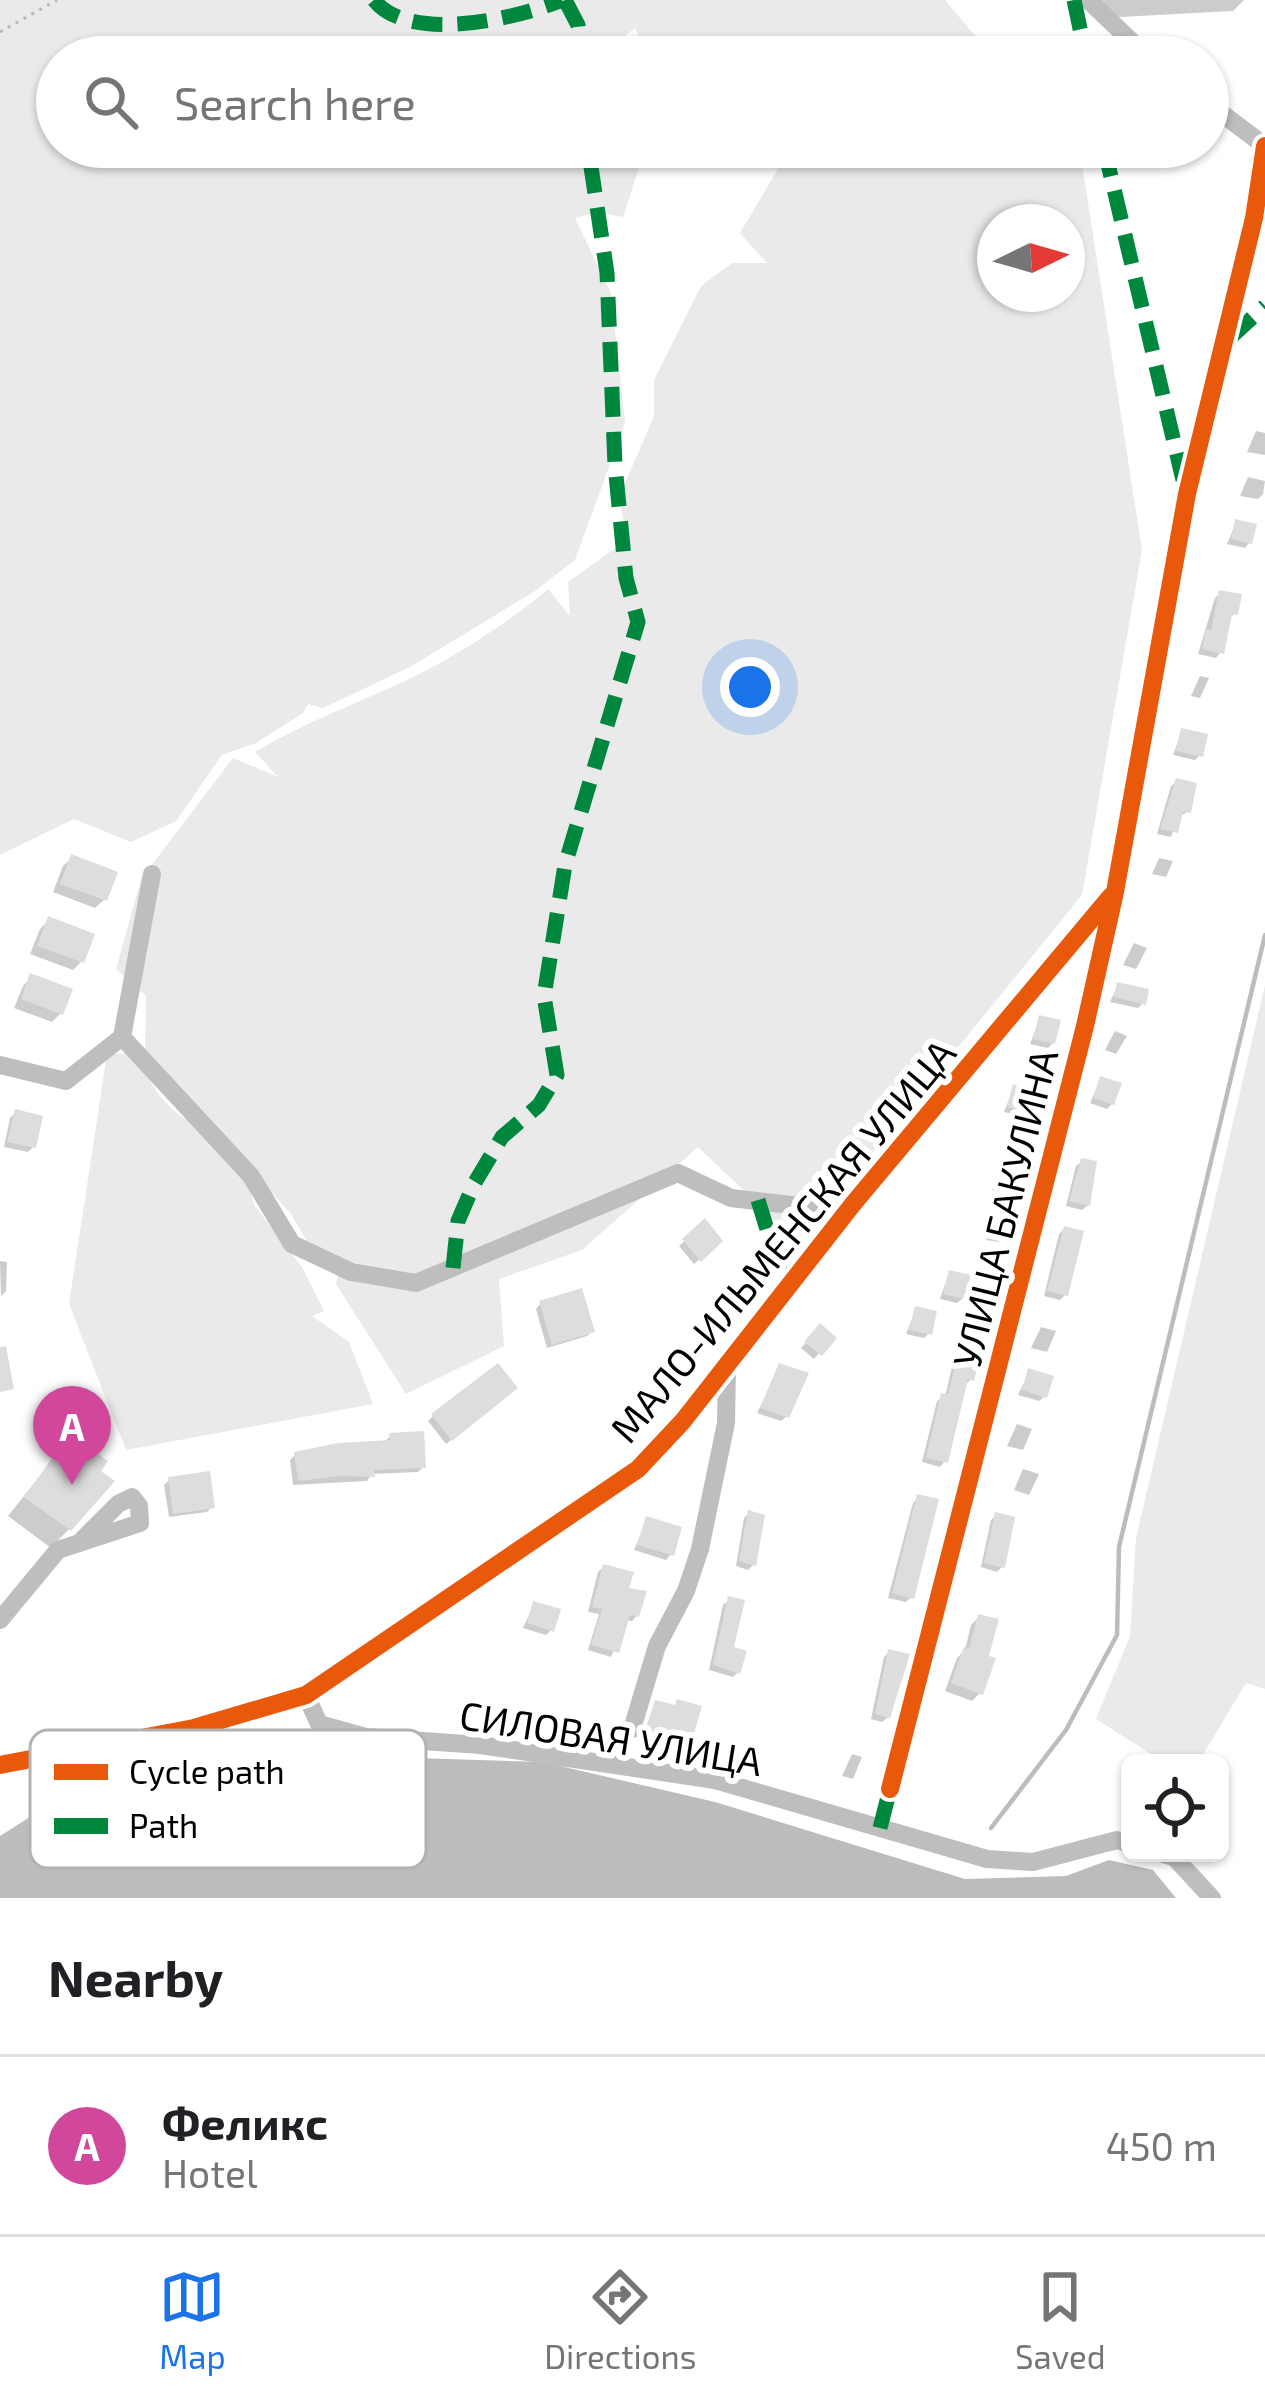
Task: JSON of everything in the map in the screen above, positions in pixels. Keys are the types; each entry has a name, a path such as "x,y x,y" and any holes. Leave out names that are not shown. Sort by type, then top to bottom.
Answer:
{"street":[{"path":"1088,0 1126,36"},
{"path":"1229,119 1265,146"},
{"name":"УЛИЦА БАКУЛИНА","path":"890,1790 1115,892 1187,494 1254,218 1265,146"},
{"path":"0,1065 66,1081 122,1037 152,874"},
{"name":"МАЛО-ИЛЬМЕНСКАЯ УЛИЦА","path":"184,1730 306,1695 370,1656 638,1469 727,1367 853,1204 1115,892"},
{"name":"МАЛО-ИЛЬМЕНСКАЯ УЛИЦА","path":"122,1037 251,1176 292,1244 351,1272 416,1283 678,1173 731,1198 842,1210 853,1204"},
{"name":"МАЛО-ИЛЬМЕНСКАЯ УЛИЦА","path":"632,1729 657,1646 686,1591 700,1549 726,1423 727,1367"},
{"path":"0,1621 58,1550 81,1541"},
{"name":"СИЛОВАЯ УЛИЦА","path":"306,1695 319,1724 339,1730"},
{"name":"СИЛОВАЯ УЛИЦА","path":"426,1742 480,1745 715,1780 987,1859 1033,1862 1121,1841"},
{"name":"МАЛО-ИЛЬМЕНСКАЯ УЛИЦА","path":"0,1765 30,1759"},
{"path":"1179,1862 1212,1898"}],"path":[{"path":"0,32 57,0"}],"shaded area":[{"path":"0,0 945,0 975,36 639,36 635,28 625,36 36,36 36,168 639,168 623,217 596,212 575,218 611,293 625,423 575,560 535,591 410,667 323,708 308,704 303,713 256,743 222,755 176,821 131,842 74,819 0,855"},
{"path":"778,168 1083,168 1142,550 1082,895 799,1243 698,1147 582,1250 499,1279 504,1346 406,1394 336,1284 340,1263 317,1258 291,1214 244,1162 254,1205 302,1267 324,1311 312,1316 349,1342 373,1404 126,1450 69,1304 107,1054 138,1053 162,1098 226,1143 145,1052 146,996 116,969 141,879 233,758 278,777 255,752 443,662 548,589 570,616 568,582 627,540 619,497 654,416 654,380 701,286 732,263 767,263 740,233"},
{"path":"1265,985 1265,1689 1246,1683 1203,1754 1151,1754 1096,1719 1130,1636 1136,1538"},
{"path":"426,1758 543,1762 715,1802 965,1879 1066,1876 1109,1860 1153,1870 1176,1898 0,1898 0,1836 30,1817 30,1868 426,1868"}],"building":[{"path":"1235,519 1257,524 1252,544 1231,539"},
{"path":"1219,590 1242,594 1238,615 1232,614 1224,654 1202,649"},
{"path":"1181,728 1208,734 1203,757 1176,751"},
{"path":"1176,778 1197,783 1191,813 1183,812 1178,833 1160,829"},
{"path":"71,854 118,872 107,901 60,884"},
{"path":"48,916 95,934 84,963 37,946"},
{"path":"30,973 73,989 63,1015 21,999"},
{"path":"1117,982 1149,989 1146,1005 1114,997"},
{"path":"1039,1015 1061,1020 1055,1044 1033,1039"},
{"path":"1100,1076 1122,1083 1114,1105 1093,1098"},
{"path":"1013,1084 1035,1089 1029,1112 1007,1107"},
{"path":"15,1109 43,1116 36,1148 7,1142"},
{"path":"1081,1158 1097,1161 1090,1206 1069,1201"},
{"path":"1002,1165 1022,1172 1017,1191 995,1185"},
{"path":"705,1218 723,1241 701,1262 682,1239"},
{"path":"1064,1226 1084,1231 1068,1296 1047,1291"},
{"path":"949,1270 971,1275 965,1299 943,1294"},
{"path":"582,1288 595,1332 552,1345 539,1301"},
{"path":"915,1306 937,1311 932,1335 909,1330"},
{"path":"820,1323 837,1338 822,1356 804,1342"},
{"path":"6,1346 14,1389 0,1392 0,1347"},
{"path":"958,1354 979,1360 974,1381 968,1379 948,1463 926,1458 941,1393 948,1394"},
{"path":"498,1363 518,1388 452,1441 431,1414"},
{"path":"779,1363 809,1373 789,1418 760,1408"},
{"path":"1028,1368 1054,1376 1047,1398 1022,1390"},
{"path":"424,1431 426,1468 374,1470 375,1477 298,1481 294,1452 390,1440 389,1433"},
{"path":"63,1443 80,1456 87,1446 108,1461 101,1471 115,1481 71,1531 24,1497"},
{"path":"210,1471 215,1508 173,1514 168,1477"},
{"path":"917,1494 939,1499 914,1599 892,1593"},
{"path":"748,1510 765,1515 756,1566 739,1561"},
{"path":"995,1512 1015,1517 1005,1568 984,1563"},
{"path":"646,1516 682,1527 674,1556 637,1545"},
{"path":"603,1564 634,1572 629,1588 647,1591 639,1617 630,1615 619,1653 591,1645 602,1609 592,1607"},
{"path":"728,1596 745,1600 734,1647 747,1651 740,1674 713,1665"},
{"path":"533,1601 561,1609 554,1632 527,1623"},
{"path":"978,1614 999,1619 989,1656 996,1658 983,1695 951,1683 964,1647 969,1649"},
{"path":"888,1649 910,1654 890,1718 875,1714"},
{"path":"677,1699 702,1706 693,1737 664,1729 662,1736 645,1731 655,1700 675,1705"}],"waterway":[{"path":"991,1828 1066,1730 1117,1635 1119,1547 1265,935"}],"marked path":[{"path":"374,0 390,13 437,24 492,20 562,0"},
{"path":"565,0 579,36"},
{"path":"1074,0 1082,36"},
{"path":"453,1268 458,1221 474,1184 502,1137 539,1105 557,1075 544,996 565,865 638,622 626,578 615,465 607,273 591,168"},
{"path":"1109,168 1183,480"},
{"path":"1230,338 1265,306"},
{"path":"758,1200 786,1291"},
{"path":"880,1828 890,1789"}],"cycle path":[{"path":"890,1789 1085,1026 1115,892 1187,494 1254,218 1265,146"},
{"path":"184,1730 306,1695 638,1469 683,1421 853,1204 1111,896"},
{"path":"0,1765 30,1759"}],"place":[{"name":"Феликс","path":"72,1485"}]}
